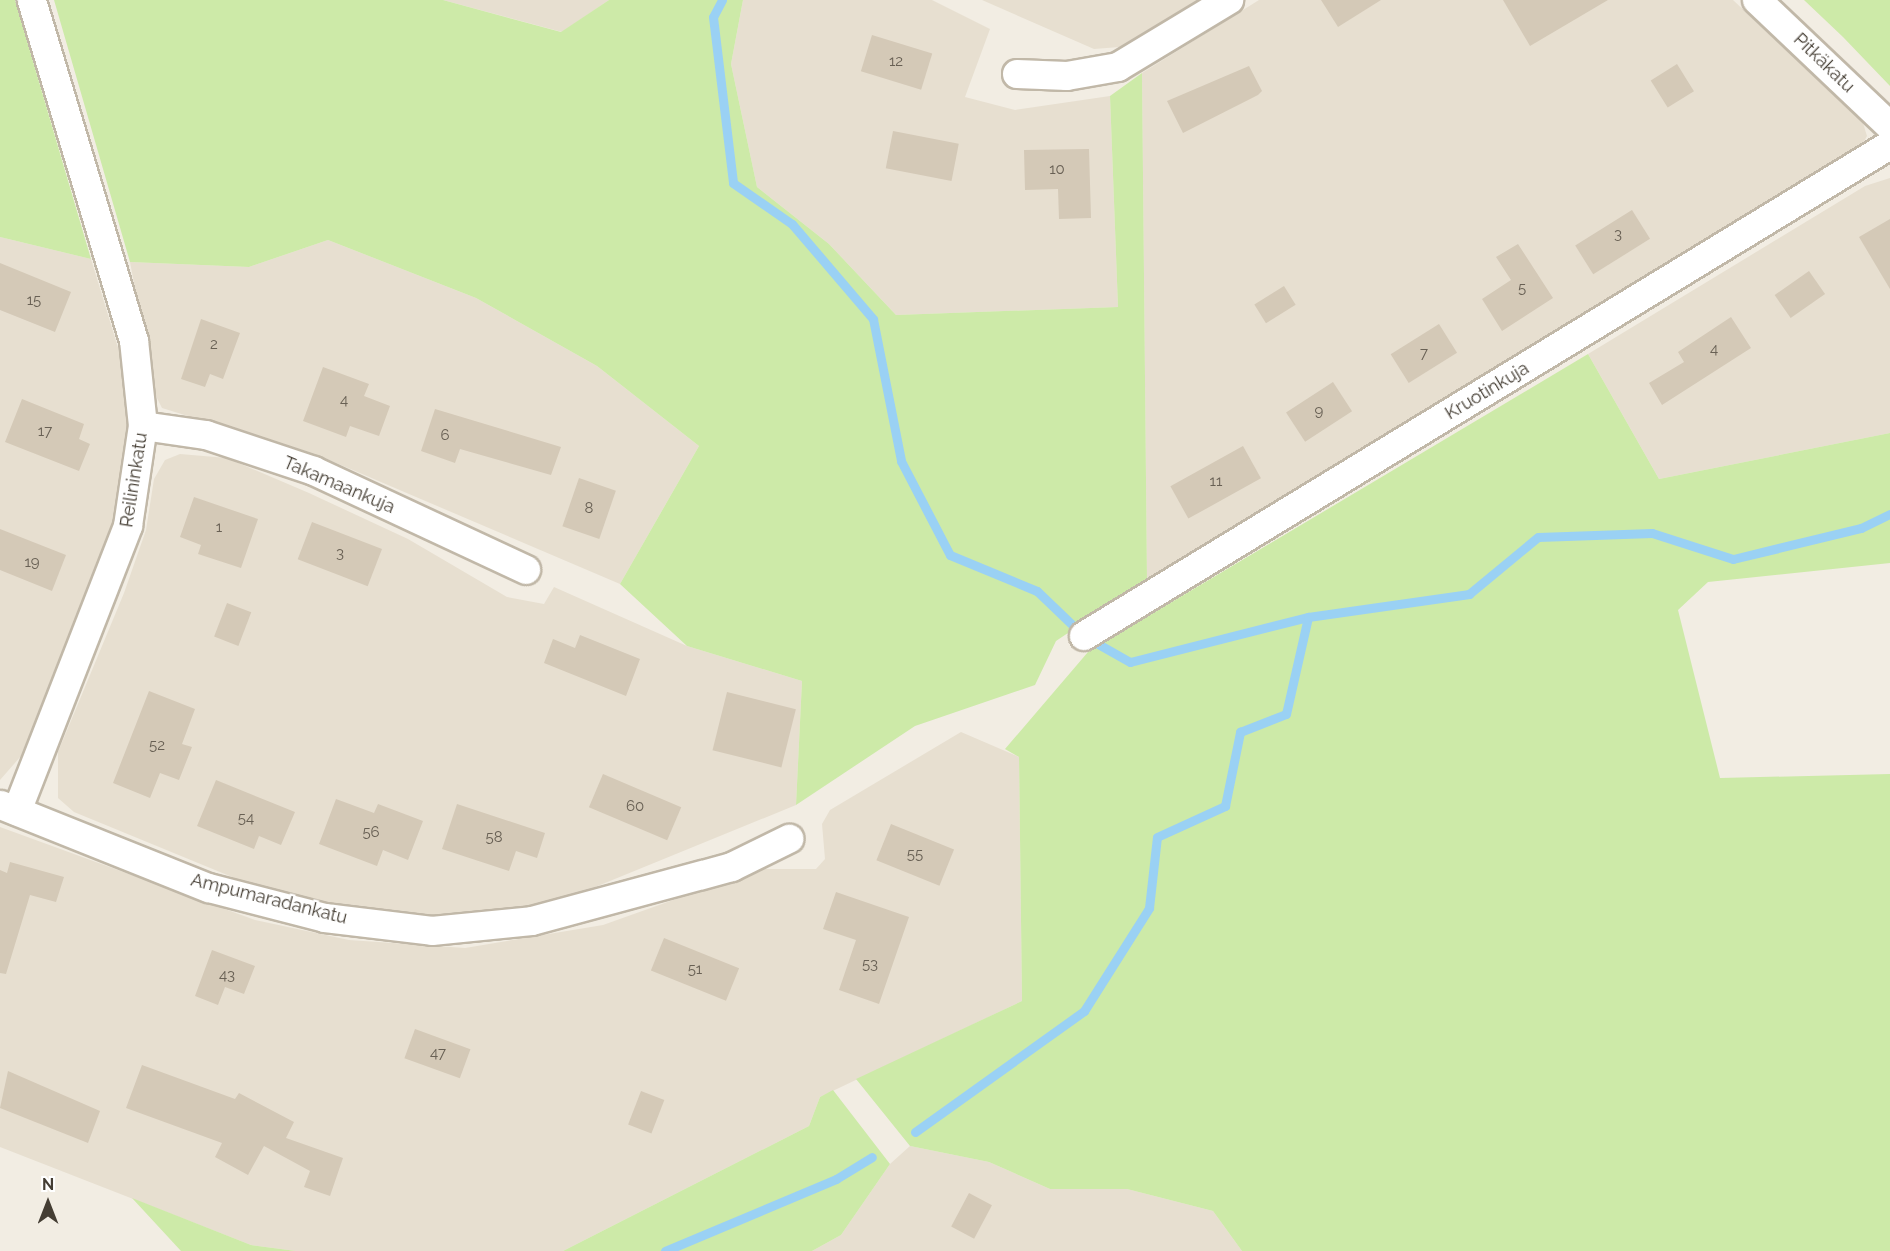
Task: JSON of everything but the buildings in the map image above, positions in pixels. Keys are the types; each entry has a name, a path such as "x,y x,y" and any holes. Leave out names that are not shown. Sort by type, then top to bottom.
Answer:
{"street":[{"name":"Reilininkatu","path":"9,808 128,526 143,426 134,341 32,0"},
{"path":"1017,74 1067,76 1118,67 1229,0"},
{"name":"Pitkäkatu","path":"1757,0 1890,126"},
{"name":"Kruotinkuja","path":"1084,636 1890,145"},
{"name":"Takamaankuja","path":"143,426 206,435 314,471 526,570"},
{"name":"Ampumaradankatu","path":"9,808 209,888 325,918 432,931 532,921 732,867 789,839"}],"shaded area":[{"path":"443,0 609,0 562,32"},
{"path":"743,0 932,0 990,29 965,97 1015,110 1110,96 1118,307 896,315 829,244 757,187 731,64"},
{"path":"982,0 1206,0 1132,46 1094,49"},
{"path":"1259,0 1733,0 1863,123 1867,136 1860,149 1147,580 1142,73"},
{"path":"1890,178 1890,433 1659,479 1588,354 1865,186"},
{"path":"0,237 91,259 123,364 130,435 122,499 110,535 21,756 0,780"},
{"path":"328,240 476,298 597,366 699,446 620,584 327,459 162,408 155,394 130,262 249,267"},
{"path":"180,454 227,458 309,493 408,539 507,597 544,604 554,587 687,646 802,681 796,805 561,901 449,916 366,911 254,886 74,812 58,798 58,752 124,593 146,530 154,479 165,460"},
{"path":"961,732 1019,757 1022,1001 820,1097 809,1126 563,1251 296,1251 251,1245 0,1147 0,827 255,920 349,940 465,948 603,925 760,869 816,869 825,859 822,824 830,810"},
{"path":"910,1146 989,1162 1050,1189 1127,1189 1213,1211 1242,1251 812,1251 841,1235 890,1164"}],"green space":[{"path":"0,0 15,0 91,259 0,237"},
{"path":"54,0 443,0 561,32 609,0 743,0 731,64 757,187 829,244 896,315 1118,307 1110,96 1142,73 1147,580 1056,641 1035,685 915,726 796,805 802,681 687,646 620,584 699,446 597,366 476,298 328,240 249,267 130,262"},
{"path":"1804,0 1890,0 1890,86 1843,37"},
{"path":"1588,354 1659,479 1890,433 1890,563 1708,582 1678,610 1720,778 1890,774 1890,1251 1242,1251 1213,1211 1127,1189 1050,1189 989,1162 910,1146 856,1079 1022,1001 1019,757 1005,749 1088,652"},
{"path":"833,1090 890,1164 841,1235 812,1251 563,1251 809,1126 820,1097"},
{"path":"132,1198 251,1245 296,1251 181,1251"}],"waterway":[{"path":"722,0 713,17 733,183 792,224 873,319 901,461 950,555 1037,591 1084,636 1130,662 1308,617"},
{"path":"915,1132 1084,1011 1149,908 1157,837 1225,806 1240,732 1286,714 1308,617 1469,594 1538,537 1652,533 1733,559 1861,528 1890,514"},
{"path":"665,1251 836,1179 872,1157"}]}
